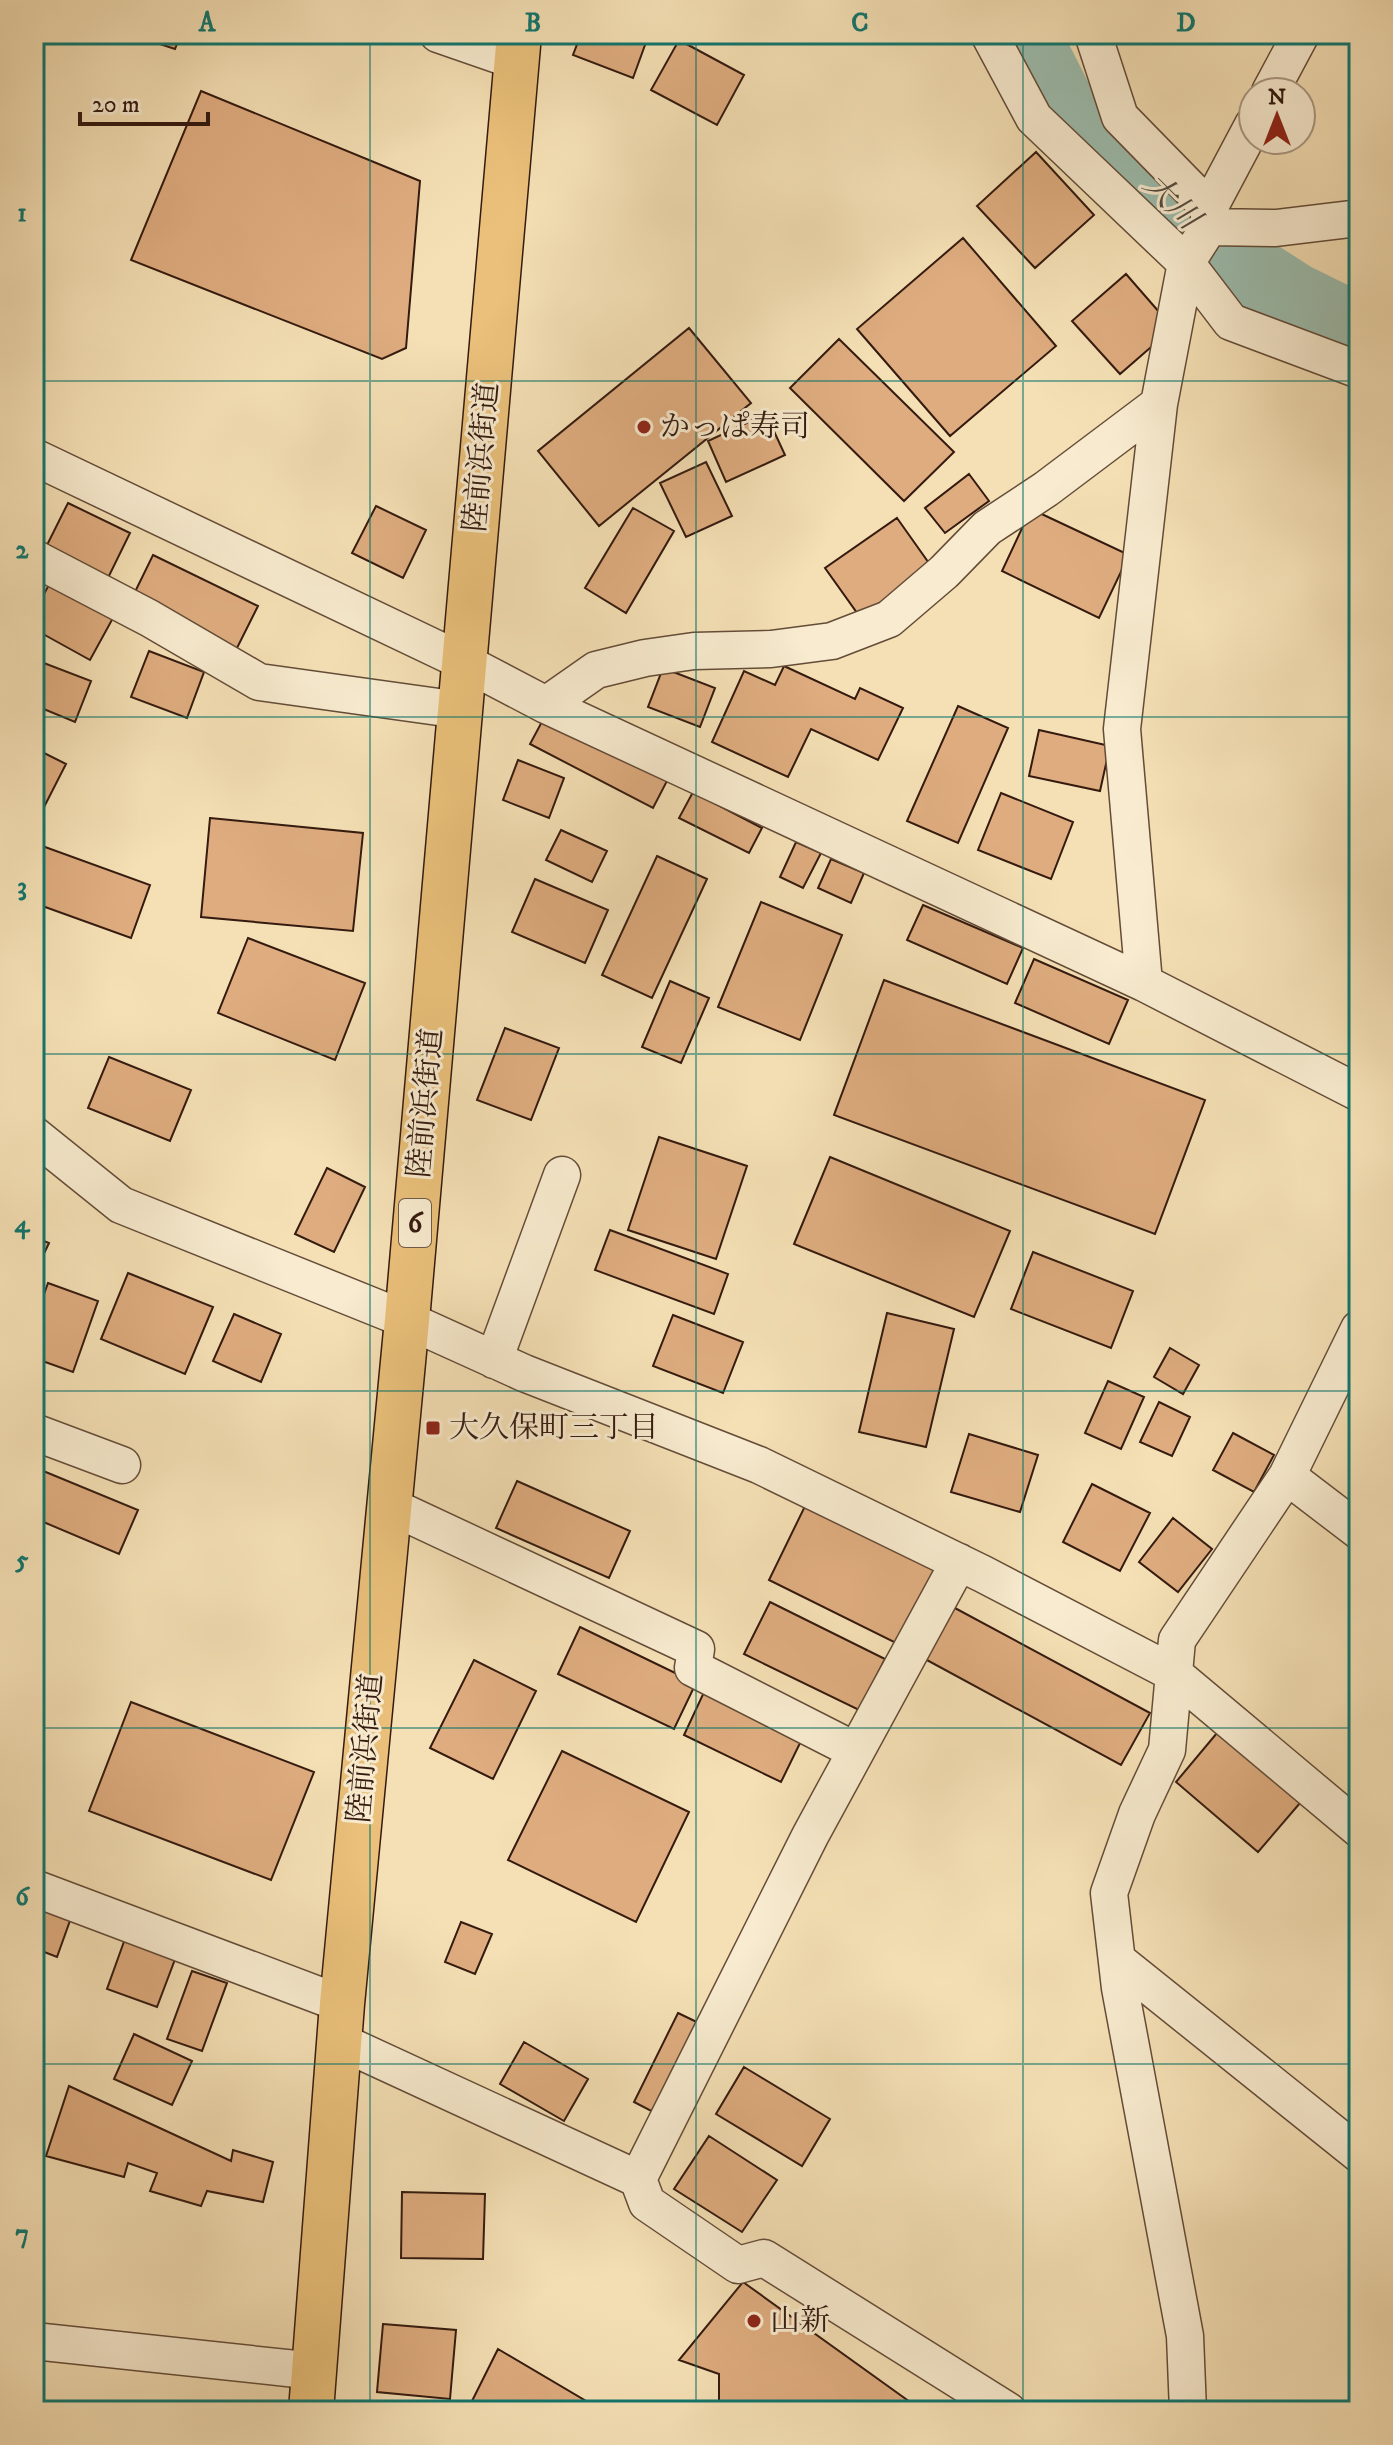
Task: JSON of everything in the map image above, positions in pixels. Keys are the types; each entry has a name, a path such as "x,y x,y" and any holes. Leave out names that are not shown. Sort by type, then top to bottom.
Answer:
{"highway":[{"name":"陸前浜街道","path":"313,2391 340,2023 407,1320 518,47"}],"street":[{"path":"438,34 518,47"},
{"path":"989,34 1034,118 1186,263 1231,322 1359,370"},
{"path":"1093,34 1120,117 1209,217 1276,228 1359,218"},
{"path":"1279,76 1301,34"},
{"path":"1144,983 1122,729 1159,404 1186,263 1238,156"},
{"path":"546,705 596,670 645,658 694,651 771,649 832,641 889,619 944,572 987,528 1046,489 1159,404"},
{"path":"34,457 464,662 546,705 1144,983 1359,1093"},
{"path":"34,558 149,618 259,682 460,710"},
{"path":"34,1135 121,1205 407,1320 494,1360 759,1465 959,1562 1173,1673 1359,1829"},
{"path":"494,1360 562,1175"},
{"path":"1188,2411 1185,2336 1120,1988 1109,1893 1137,1814 1167,1750 1177,1640 1287,1476 1359,1329"},
{"path":"34,1432 122,1465"},
{"path":"1287,1476 1359,1531"},
{"path":"388,1505 696,1649 693,1668 856,1751"},
{"path":"638,2179 810,1836 959,1562"},
{"path":"34,1888 340,2023 638,2179 647,2203 738,2265 764,2258 1008,2411"},
{"path":"1117,1960 1359,2154"},
{"path":"34,2341 313,2391"}],"water":[{"path":"1017,34 1041,34 1037,52 1061,82 1083,87 1118,136 1190,201 1186,232 1064,122 1016,48"},
{"path":"1251,256 1271,278 1359,317 1359,349 1304,328 1250,301 1221,271"}],"building":[{"path":"129,34 181,34 175,49"},
{"path":"581,34 649,34 633,78 573,55"},
{"path":"679,40 744,75 717,125 651,90"},
{"path":"201,91 420,181 406,348 382,359 131,260"},
{"path":"1036,152 1094,215 1035,268 977,206"},
{"path":"963,238 1056,346 950,436 857,329"},
{"path":"1126,274 1173,328 1120,374 1072,321"},
{"name":"かっぱ寿司","path":"689,328 751,403 599,526 538,451"},
{"path":"839,339 954,452 904,501 790,388"},
{"path":"766,414 785,455 726,482 708,441"},
{"path":"706,462 732,516 686,537 660,483"},
{"path":"969,474 989,501 945,533 925,508"},
{"path":"68,503 130,533 107,580 45,549"},
{"path":"376,506 426,530 403,578 352,553"},
{"path":"633,508 674,531 626,613 585,588"},
{"path":"1031,509 1129,555 1099,618 1002,571"},
{"path":"897,518 931,566 860,617 825,568"},
{"path":"153,555 258,606 236,650 131,600"},
{"path":"50,583 113,618 90,660 34,629 34,612"},
{"path":"149,651 204,672 187,718 131,697"},
{"path":"36,660 91,681 75,722 34,705"},
{"path":"784,666 855,699 860,688 903,708 878,760 811,729 788,777 712,742 744,671 775,685"},
{"path":"663,668 715,688 700,727 648,707"},
{"path":"958,706 1008,728 958,843 907,821"},
{"path":"545,716 668,779 653,808 530,744"},
{"path":"1039,730 1110,746 1100,791 1029,776"},
{"path":"34,748 66,764 43,809 34,804"},
{"path":"518,760 564,778 549,818 503,800"},
{"path":"693,792 762,828 749,853 679,818"},
{"path":"1001,793 1073,822 1051,879 978,850"},
{"path":"210,818 363,833 353,931 201,917"},
{"path":"561,830 607,851 592,882 546,860"},
{"path":"796,842 821,853 803,888 780,877"},
{"path":"34,843 150,885 131,938 34,903"},
{"path":"657,856 707,879 652,998 602,975"},
{"path":"831,859 864,873 851,903 818,888"},
{"path":"535,879 608,910 585,963 512,932"},
{"path":"761,902 842,935 800,1040 718,1007"},
{"path":"923,905 1023,948 1007,984 907,940"},
{"path":"248,938 365,983 335,1060 218,1013"},
{"path":"1034,959 1128,1000 1109,1044 1015,1003"},
{"path":"884,980 1205,1100 1155,1234 834,1115"},
{"path":"670,981 709,998 681,1063 642,1047"},
{"path":"505,1028 559,1048 531,1120 477,1100"},
{"path":"109,1057 191,1090 170,1141 88,1108"},
{"path":"659,1137 747,1166 716,1259 628,1230"},
{"path":"830,1157 1010,1231 974,1317 794,1244"},
{"path":"327,1168 365,1187 334,1252 295,1234"},
{"path":"610,1230 728,1274 714,1314 595,1270"},
{"path":"34,1237 49,1243 34,1275"},
{"path":"1033,1252 1133,1291 1111,1348 1011,1309"},
{"path":"128,1273 213,1307 185,1374 101,1339"},
{"path":"48,1283 98,1301 73,1372 34,1358 34,1322"},
{"path":"887,1313 954,1329 926,1447 859,1432"},
{"path":"234,1314 281,1334 261,1382 213,1361"},
{"path":"673,1315 743,1342 723,1393 653,1366"},
{"path":"1170,1348 1199,1365 1183,1394 1154,1377"},
{"path":"1108,1381 1144,1397 1121,1449 1085,1433"},
{"path":"1159,1402 1190,1417 1172,1456 1140,1442"},
{"path":"1233,1433 1274,1455 1254,1492 1213,1470"},
{"path":"969,1434 1038,1455 1020,1512 951,1492"},
{"path":"36,1468 138,1510 119,1554 34,1518"},
{"path":"517,1481 630,1531 609,1578 496,1528"},
{"path":"1092,1484 1150,1513 1120,1571 1063,1542"},
{"path":"807,1502 943,1568 904,1647 769,1580"},
{"path":"1173,1518 1212,1549 1178,1592 1139,1562"},
{"path":"770,1602 885,1659 859,1710 744,1654"},
{"path":"953,1607 1150,1713 1121,1765 925,1659"},
{"path":"580,1627 696,1683 674,1729 558,1674"},
{"path":"34,1648 43,1652 34,1672"},
{"path":"474,1660 536,1691 493,1779 430,1748"},
{"path":"705,1690 803,1737 781,1782 684,1735"},
{"path":"131,1702 314,1772 271,1880 89,1811"},
{"path":"1217,1733 1300,1803 1258,1852 1176,1782"},
{"path":"562,1751 689,1812 636,1922 508,1860"},
{"path":"34,1901 72,1915 57,1957 34,1948"},
{"path":"461,1922 492,1934 475,1974 445,1962"},
{"path":"126,1936 177,1954 157,2007 107,1989"},
{"path":"192,1971 227,1983 202,2051 167,2039"},
{"path":"678,2013 701,2024 657,2114 634,2102"},
{"path":"134,2034 192,2061 172,2105 114,2079"},
{"path":"524,2042 588,2079 564,2121 500,2084"},
{"path":"744,2067 830,2119 802,2166 716,2114"},
{"path":"69,2086 231,2161 233,2150 273,2162 263,2202 207,2191 201,2206 150,2191 157,2173 128,2163 124,2177 46,2156"},
{"path":"709,2136 777,2180 742,2232 674,2189"},
{"path":"402,2192 485,2194 483,2259 401,2258"},
{"name":"山新","path":"743,2282 910,2402 904,2411 712,2411 719,2406 719,2374 679,2360"},
{"path":"383,2324 456,2330 450,2399 377,2392"},
{"path":"498,2349 603,2411 467,2411"}],"waterway":[{"name":"大川","path":"1020,34 1058,109 1130,161 1193,228 1233,263 1292,301 1359,334"}],"place":[{"name":"かっぱ寿司","path":"644,427"},
{"name":"大久保町三丁目","path":"433,1428"},
{"name":"山新","path":"754,2321"}]}
